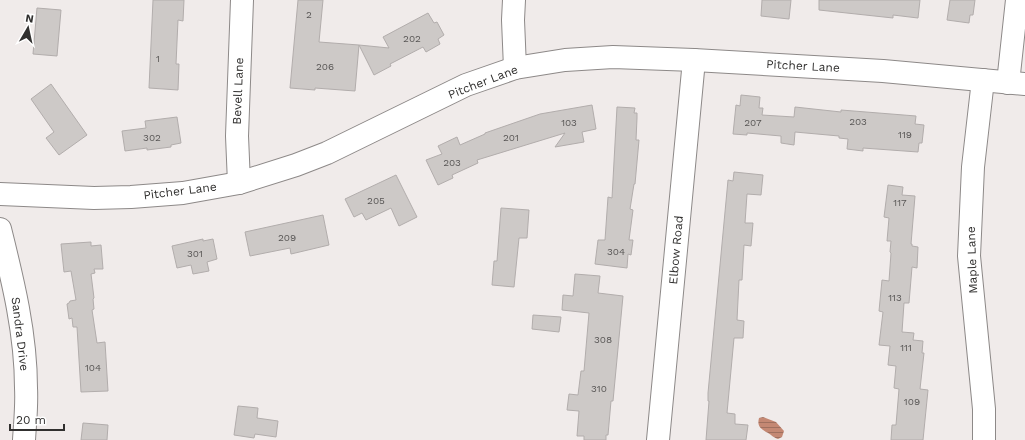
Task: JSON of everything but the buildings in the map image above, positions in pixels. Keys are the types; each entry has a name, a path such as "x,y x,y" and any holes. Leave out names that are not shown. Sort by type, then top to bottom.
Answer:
{"street":[{"name":"Bevell Lane","path":"239,183 237,136 242,0"},
{"path":"514,0 513,20 515,68"},
{"path":"983,80 1016,84 1017,0"},
{"name":"Pitcher Lane","path":"0,194 94,198 131,197 183,193 239,183 296,165 327,153 466,85 515,68 565,60 606,57 694,60 883,71 983,80"},
{"name":"Elbow Road","path":"658,440 694,60"},
{"name":"Maple Lane","path":"983,80 973,167 969,256 984,409 984,440"},
{"name":"Sandra Drive","path":"0,229 11,272 24,342 26,389 24,440"}],"shaded area":[{"path":"763,417 776,422 784,431 782,437 778,439 761,428 758,423 759,418"}]}
